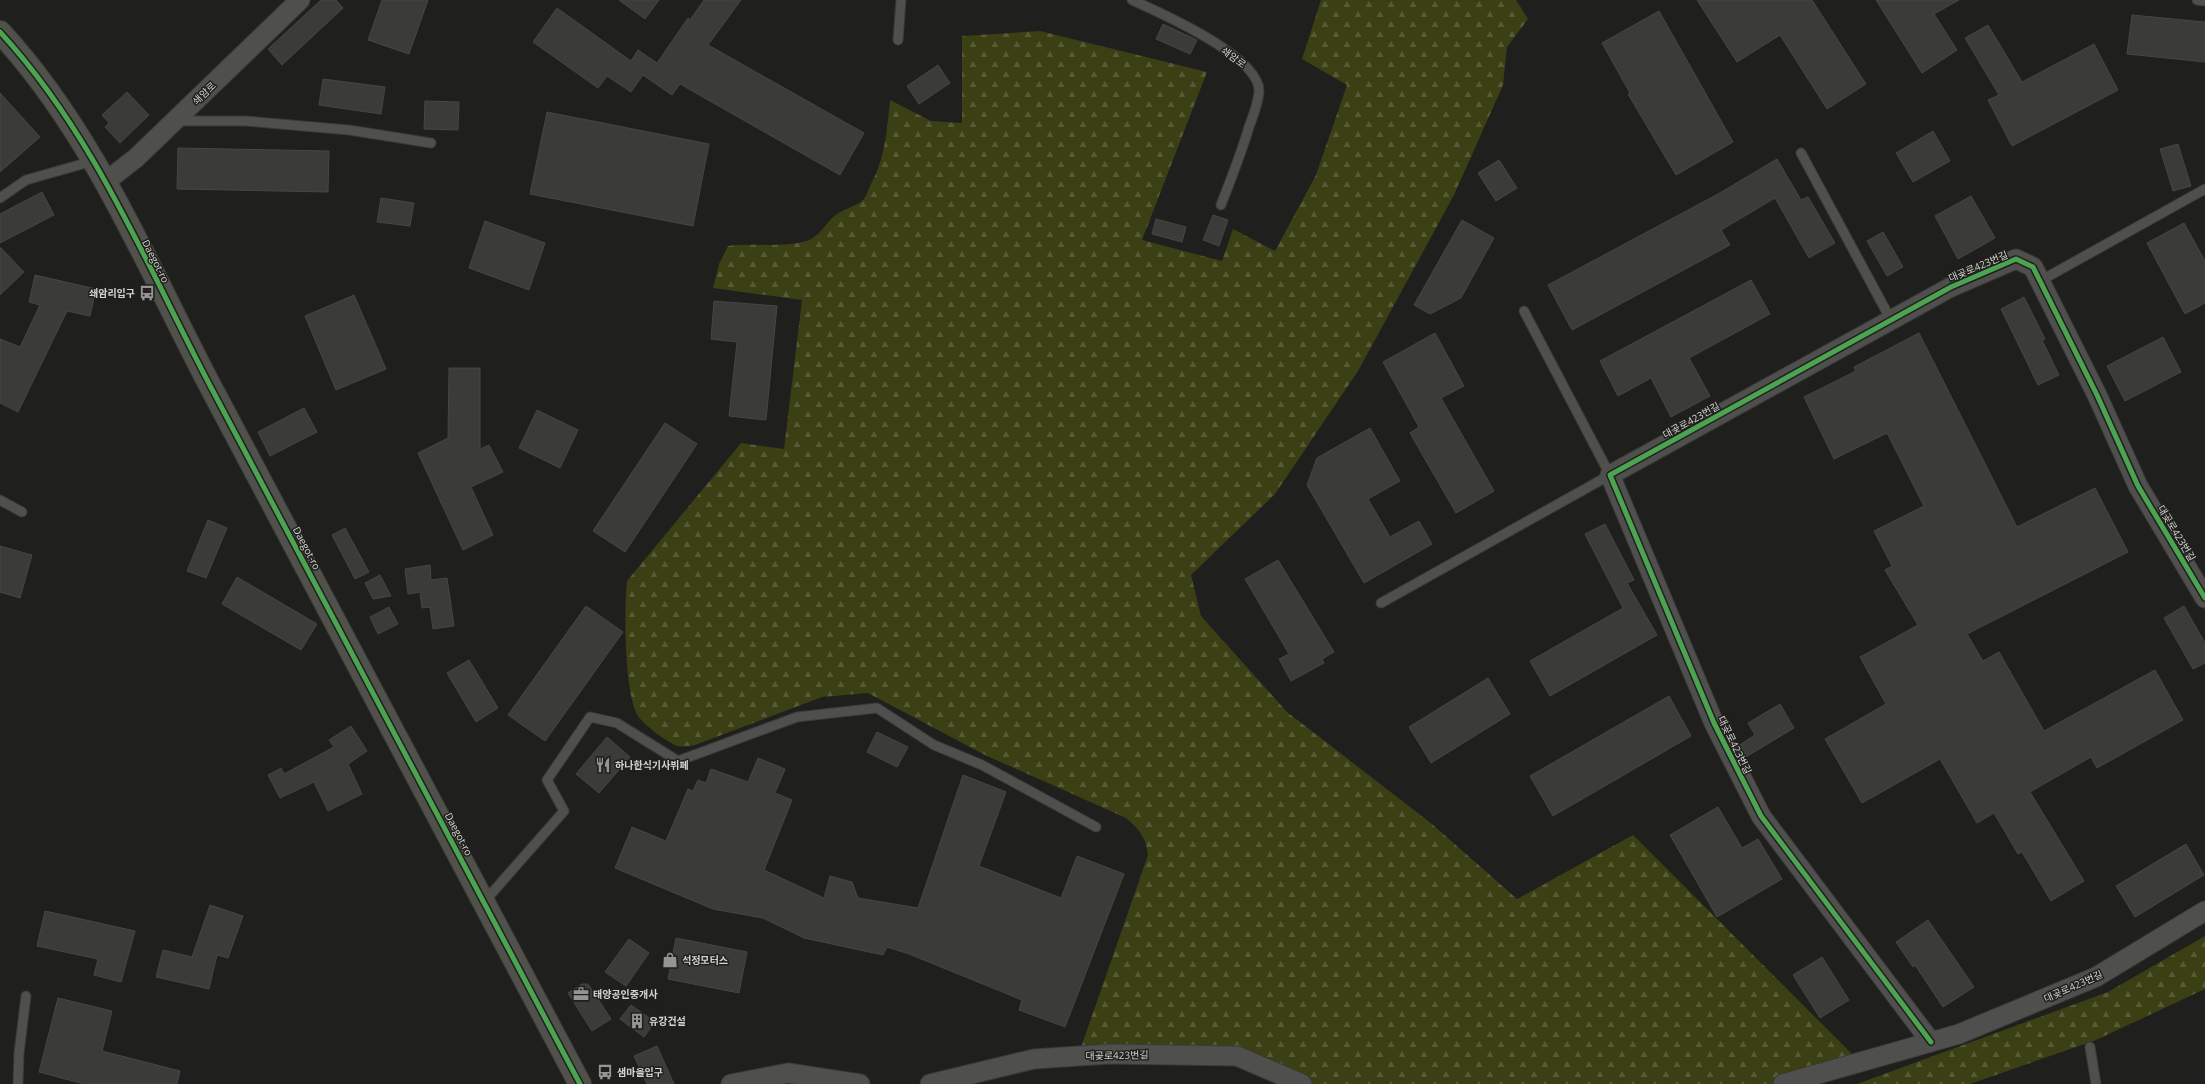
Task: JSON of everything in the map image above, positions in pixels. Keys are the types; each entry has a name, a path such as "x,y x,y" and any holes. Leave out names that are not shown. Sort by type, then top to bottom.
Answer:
{"street":[{"name":"쇄암로","path":"105,182 136,158 300,0"},
{"name":"Daegot-ro","path":"0,32 19,52 60,108 105,182 216,396 580,1084"},
{"name":"대곶로423번길","path":"1931,1042 1802,868 1761,816 1714,723 1610,475 1951,287 2016,260 2032,267 2096,395 2138,486 2205,598"},
{"name":"대곶로423번길","path":"1783,1084 1959,1034 2096,977 2205,911"},
{"name":"대곶로423번길","path":"930,1084 1034,1059 1109,1054 1237,1056 1302,1084"},
{"path":"731,1084 788,1073 860,1084"}],"lane":[{"path":"898,40 901,0"},
{"name":"쇄암로","path":"1132,0 1200,33 1250,69 1257,80 1259,91 1255,111 1221,205"},
{"path":"2197,0 2205,1"},
{"path":"174,121 260,122 349,130 431,143"},
{"path":"1801,153 1891,320"},
{"path":"0,198 26,180 93,161"},
{"path":"2040,282 2205,189"},
{"name":"대곶로423번길","path":"1380,603 1610,475 1524,312"},
{"path":"0,500 22,512"},
{"path":"484,902 564,811 547,780 590,718 617,723 678,761 797,717 877,708 934,745 982,765 1096,827"},
{"path":"18,1084 19,1053 26,996"},
{"path":"2090,1047 2096,1084"}],"green space":[{"path":"1321,0 1516,0 1528,19 1507,47 1503,85 1454,195 1358,371 1275,494 1191,575 1201,616 1287,712 1432,824 1517,899 1633,835 1861,1063 1783,1084 1301,1084 1237,1056 1078,1056 1148,855 1144,838 1135,826 1126,818 985,755 868,693 822,697 695,745 688,746 677,746 667,741 651,729 638,716 633,705 630,689 626,650 625,611 627,581 741,443 784,449 802,300 713,288 719,264 728,246 789,244 810,240 821,231 831,219 859,203 865,197 875,176 882,155 890,100 931,121 962,123 962,36 1040,31 1207,72 1142,240 1222,261 1233,229 1275,251 1316,175 1347,85 1302,59"},
{"path":"2205,936 2205,989 2096,1040 1970,1084 1857,1084 2108,992"}],"building":[{"path":"321,0 336,0 343,8 282,65 268,49"},
{"path":"382,0 428,0 409,54 368,40"},
{"path":"619,0 659,0 645,19"},
{"path":"704,0 741,0 708,45 864,133 840,175 680,84 672,95 643,75 631,92 607,76 598,88 533,42 557,8 631,61 638,50 657,63 688,18 690,20"},
{"path":"1697,0 1812,0 1866,84 1827,109 1780,35 1737,62"},
{"path":"1876,0 1959,0 1934,14 1957,50 1922,73"},
{"path":"1659,11 1733,142 1676,175 1628,94 1630,93 1602,43"},
{"path":"2132,15 2205,22 2205,62 2127,54"},
{"path":"1163,24 1197,40 1190,54 1156,39"},
{"path":"1988,25 2022,82 2094,44 2118,90 2012,146 1988,100 1999,95 1965,38"},
{"path":"938,65 950,83 919,104 907,86"},
{"path":"323,79 385,87 381,114 319,105"},
{"path":"127,92 149,115 120,143 105,127 109,123 102,115"},
{"path":"0,93 40,137 0,172"},
{"path":"425,101 459,102 458,130 424,129"},
{"path":"547,112 709,144 693,226 530,194"},
{"path":"1933,131 1950,161 1913,182 1896,153"},
{"path":"2178,144 2191,186 2173,191 2160,149"},
{"path":"178,148 329,151 328,192 177,189"},
{"path":"1777,159 1801,200 1808,197 1835,243 1809,258 1775,198 1721,230 1730,245 1572,330 1548,285 1718,194"},
{"path":"1499,160 1517,188 1496,201 1478,173"},
{"path":"42,192 54,215 0,243 0,214"},
{"path":"1971,196 1995,238 1958,259 1935,216"},
{"path":"381,198 414,203 410,226 377,222"},
{"path":"1213,215 1228,220 1219,246 1203,240"},
{"path":"1156,219 1186,227 1182,242 1152,234"},
{"path":"1462,220 1494,238 1461,298 1430,314 1414,305"},
{"path":"485,221 545,243 529,290 469,268"},
{"path":"2184,223 2205,261 2205,303 2185,314 2147,243"},
{"path":"1883,232 1903,267 1887,276 1867,241"},
{"path":"0,247 24,272 0,295"},
{"path":"35,275 96,289 90,316 67,311 18,412 0,403 0,339 20,347 40,305 29,302"},
{"path":"1751,280 1770,314 1689,358 1710,396 1671,417 1651,378 1618,396 1600,361"},
{"path":"354,295 386,369 336,390 305,316"},
{"path":"2024,297 2045,339 2042,340 2059,375 2038,385 2001,309"},
{"path":"714,301 777,306 766,420 729,416 737,342 711,339"},
{"path":"1435,333 1464,386 1441,398 1494,491 1456,513 1410,433 1419,427 1383,362"},
{"path":"1919,333 2017,527 2095,488 2128,552 1967,634 1983,661 1999,652 2044,731 2155,670 2183,720 2097,768 2091,757 2030,792 2084,881 2051,901 2022,852 2018,854 1994,813 1977,823 1940,759 1862,803 1825,739 1886,704 1860,657 1918,625 1885,570 1892,566 1874,531 1924,506 1887,433 1834,459 1804,397 1856,371 1854,367"},
{"path":"2163,337 2181,372 2125,401 2107,366"},
{"path":"449,368 480,368 480,449 489,445 503,472 471,487 493,535 463,550 418,453 448,438"},
{"path":"304,408 317,432 270,456 258,432"},
{"path":"537,410 578,430 560,468 519,448"},
{"path":"665,423 697,444 625,552 593,531"},
{"path":"1370,428 1400,481 1368,499 1390,537 1419,521 1432,544 1364,583 1307,485 1317,458"},
{"path":"208,520 227,528 206,578 187,571"},
{"path":"1605,524 1634,580 1627,583 1657,635 1550,696 1530,661 1623,608 1585,534"},
{"path":"345,528 369,572 355,579 332,535"},
{"path":"0,546 32,555 20,598 0,592"},
{"path":"1278,560 1334,652 1322,659 1324,663 1291,681 1279,659 1289,654 1245,579"},
{"path":"430,565 431,580 447,578 454,626 433,629 430,607 422,608 420,592 408,594 405,569"},
{"path":"380,575 391,596 373,599 365,583"},
{"path":"237,577 317,624 301,650 222,604"},
{"path":"586,606 623,632 545,741 508,715"},
{"path":"2184,606 2205,643 2205,663 2193,669 2164,618"},
{"path":"389,607 398,624 378,634 370,617"},
{"path":"469,660 498,708 476,722 447,673"},
{"path":"1488,678 1510,714 1431,763 1409,727"},
{"path":"1669,696 1691,736 1553,816 1530,776"},
{"path":"1780,704 1794,728 1744,758 1738,746 1755,735 1748,723"},
{"path":"351,726 367,751 348,764 362,794 328,811 314,782 280,798 268,775 281,768 284,774 334,747 329,740"},
{"path":"877,732 908,747 897,767 867,752"},
{"name":"하나한식기사뷔페","path":"607,737 630,757 599,793 576,774"},
{"path":"758,758 785,769 775,793 792,800 764,870 824,898 830,876 852,882 858,898 918,908 963,775 1006,792 979,866 1061,898 1077,856 1124,874 1065,1027 1019,1010 1022,1000 909,954 887,947 883,955 804,938 763,918 713,909 615,868 632,827 666,841 688,789 693,791 698,780 706,783 711,769 748,782"},
{"path":"1718,807 1742,848 1758,839 1782,879 1717,917 1670,835"},
{"path":"2186,844 2204,875 2135,917 2116,886"},
{"path":"210,905 243,916 228,958 217,955 209,989 156,977 163,950 192,957"},
{"path":"45,911 135,931 121,982 94,975 98,959 37,946"},
{"path":"1928,920 1974,987 1943,1007 1915,965 1913,967 1896,942"},
{"path":"676,938 747,952 739,993 668,979"},
{"path":"629,939 649,953 626,986 605,972"},
{"path":"1822,957 1849,1000 1820,1018 1793,975"},
{"path":"582,984 588,984 611,1019 592,1031 568,993"},
{"path":"58,998 112,1011 102,1051 180,1071 177,1084 84,1084 39,1072"},
{"name":"유강건설","path":"631,1005 655,1022 644,1037 620,1019"},
{"path":"657,1046 674,1084 647,1084 634,1056"}],"cycle path":[{"path":"0,32 34,72 65,115 119,206 215,395 580,1084"},
{"path":"1931,1042 1761,816 1714,723 1610,475 1951,287 2016,259 2033,267 2097,395 2138,486 2205,598"}],"place":[{"name":"쇄암리입구","path":"147,293"},
{"name":"하나한식기사뷔페","path":"603,765"},
{"name":"석정모터스","path":"670,960"},
{"name":"태양공인중개사","path":"581,994"},
{"name":"유강건설","path":"637,1021"},
{"name":"샘마을입구","path":"605,1072"}]}
